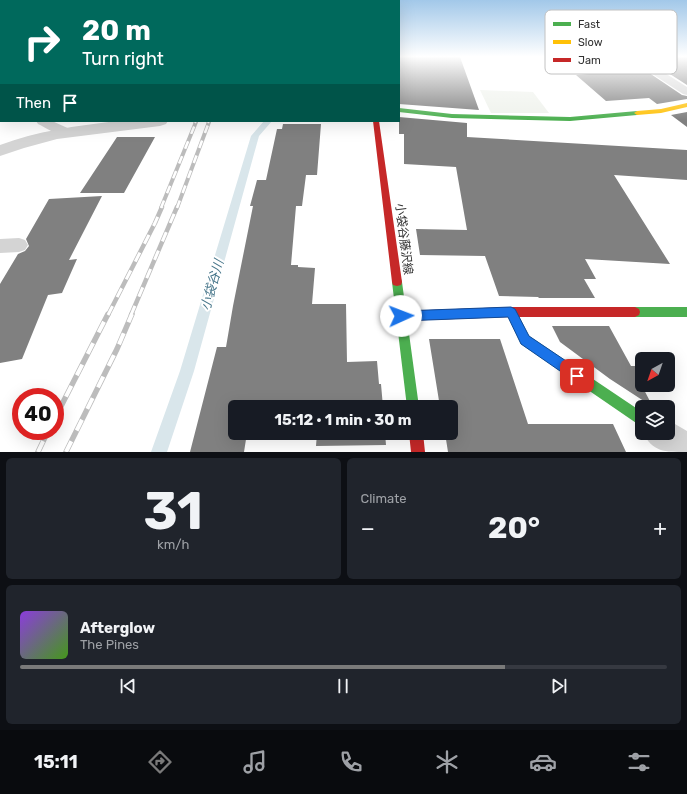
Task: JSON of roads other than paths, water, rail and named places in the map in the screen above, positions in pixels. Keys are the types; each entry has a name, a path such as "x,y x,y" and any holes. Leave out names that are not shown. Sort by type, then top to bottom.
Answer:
{"street":[{"path":"400,110 452,116 570,119 661,111 687,105"},
{"path":"0,151 79,128 148,122"},
{"name":"小袋谷藤沢線","path":"376,122 412,400"},
{"path":"401,316 511,312 687,312"},
{"path":"511,312 525,340 635,415"},
{"path":"417,440 418,452"},
{"path":"670,440 687,451"}],"lane":[{"path":"663,77 687,92"},
{"path":"47,122 79,128"},
{"path":"0,246 20,245"}],"waterway":[{"name":"小袋谷川","path":"159,452 187,371 255,136 267,122"}],"railway":[{"path":"161,208 196,122"},
{"path":"177,208 209,122"},
{"path":"108,315 162,207"},
{"path":"131,315 177,207"},
{"path":"64,400 108,314"},
{"path":"66,452 117,349 132,314"},
{"path":"38,452 44,440"}]}
